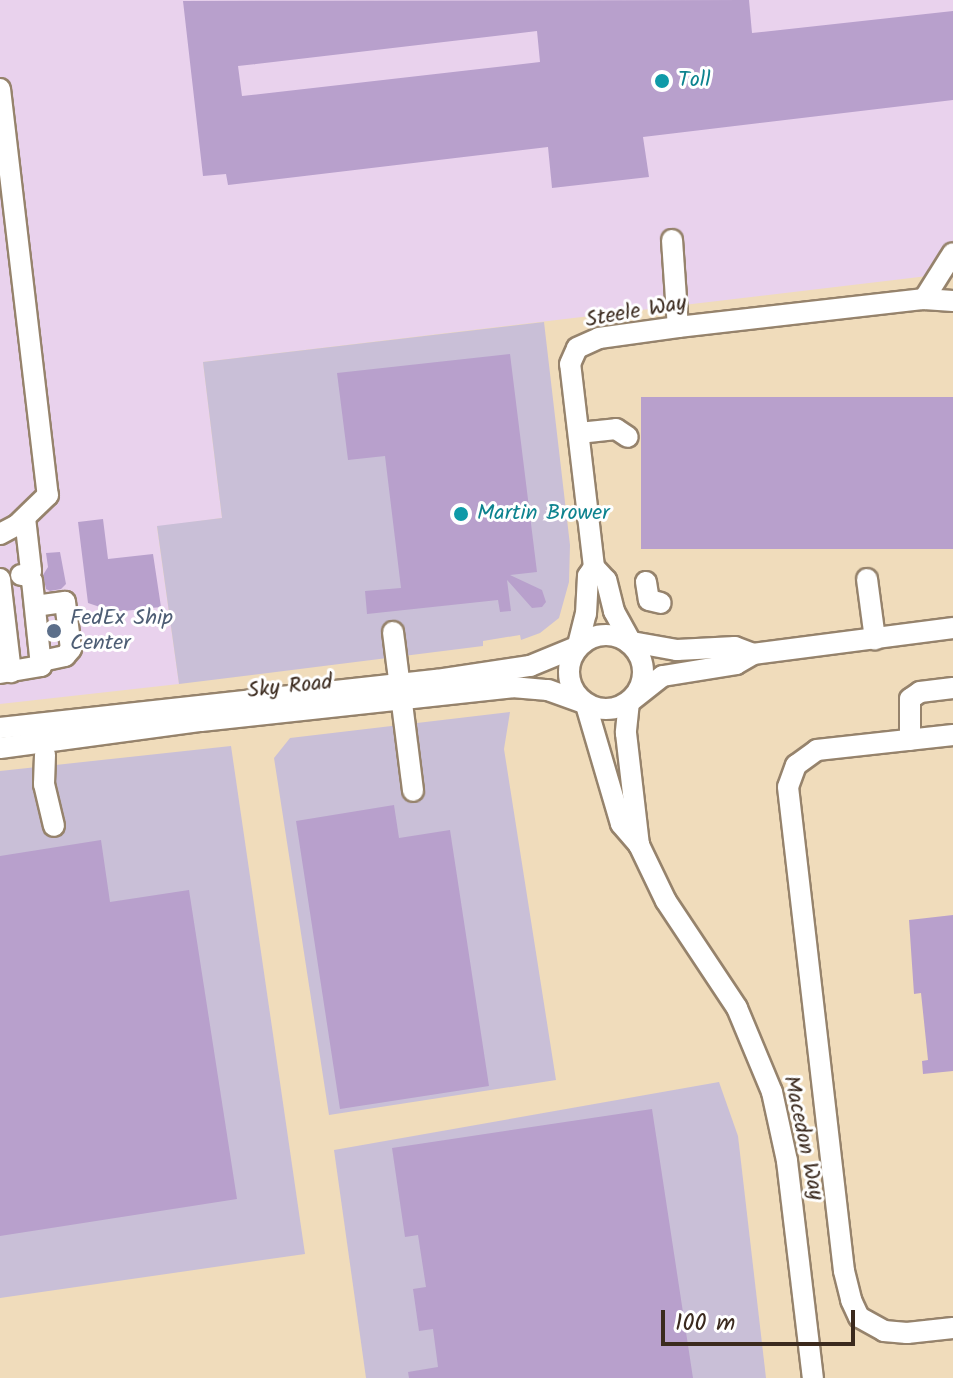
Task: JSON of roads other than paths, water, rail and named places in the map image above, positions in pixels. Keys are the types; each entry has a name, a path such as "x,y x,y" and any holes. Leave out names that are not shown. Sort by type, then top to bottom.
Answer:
{"street":[{"path":"0,89 48,495 25,518 0,534"},
{"path":"672,240 683,327"},
{"path":"924,299 953,253"},
{"name":"Steele Way","path":"631,642 614,611 606,580 594,567 570,364 577,348 599,338 683,327 924,299 945,303 953,301"},
{"path":"579,433 616,429 628,437"},
{"path":"0,579 6,672 38,668 41,661 32,581 24,575 31,571 25,518"},
{"name":"Steele Way","path":"577,646 586,614 588,576 594,567"},
{"path":"867,579 875,639"},
{"path":"646,582 649,600 661,603"},
{"path":"35,606 65,602 71,649 65,656 41,661"},
{"path":"753,654 735,647 677,650 608,635 577,646 572,678 584,704 607,708 631,701 663,676 736,664 753,654 953,628"},
{"path":"393,632 413,791"},
{"path":"631,642 642,669 631,701"},
{"name":"Sky Road","path":"0,748 44,749 399,692 530,666 577,646"},
{"name":"Sky Road","path":"0,728 399,692 528,687 548,690 584,704"},
{"path":"910,740 910,699 920,692 953,688"},
{"name":"Macedon Way","path":"631,701 626,733 639,845"},
{"name":"Macedon Way","path":"584,704 599,741 621,824 639,845 666,901 737,1008 772,1092 787,1161 813,1378"},
{"path":"953,735 817,750 796,765 788,787 844,1271 851,1300 859,1317 884,1331 907,1333 953,1328"},
{"path":"44,749 42,765 54,826"}],"place":[{"name":"Toll","path":"662,81"},
{"name":"Martin Brower","path":"461,514"},
{"name":"FedEx Ship Center","path":"54,631"}]}
